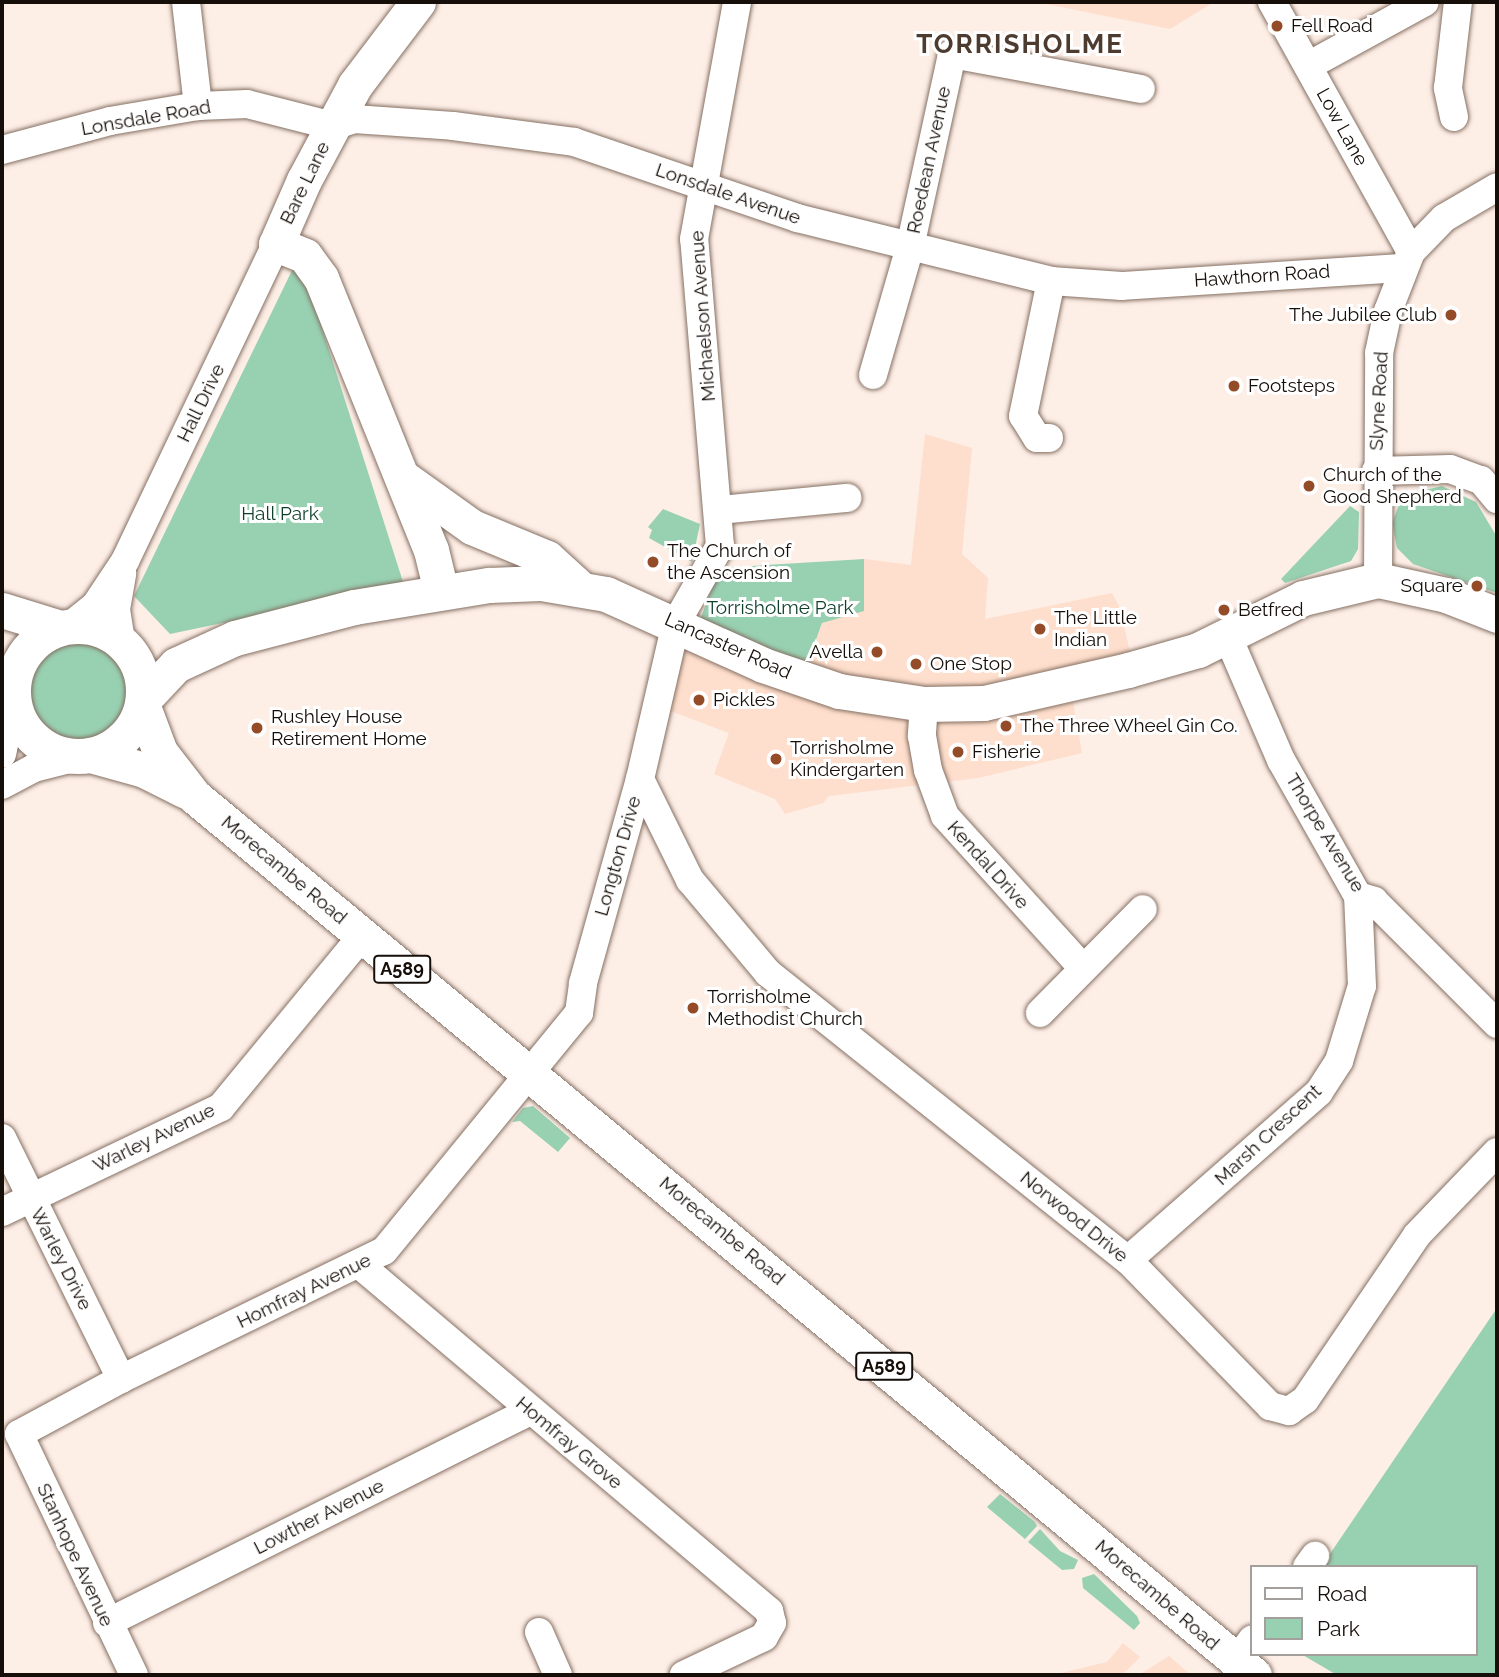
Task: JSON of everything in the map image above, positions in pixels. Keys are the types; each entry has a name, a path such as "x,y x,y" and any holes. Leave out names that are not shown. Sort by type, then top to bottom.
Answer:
{"main road":[{"name":"Bare Lane","path":"418,2 355,85 276,244 315,266 432,550 441,591"},
{"path":"402,477 472,527 547,558 579,587"},
{"name":"Lancaster Road","path":"121,642 178,646 235,638 354,607 441,591 520,583 579,587 676,623 763,665 839,691 924,704 984,703 1041,694 1198,650 1303,598 1378,580 1446,596 1497,615"},
{"path":"2,610 65,627 91,627 121,642"},
{"path":"10,688 22,658 38,640 65,627"},
{"name":"Lancaster Road","path":"142,702 176,665 235,638"},
{"name":"A589","path":"121,642 139,667 142,702"},
{"name":"A589","path":"10,688 28,732 44,746 88,755"},
{"path":"88,755 122,739 142,702"},
{"name":"Morecambe Road","path":"142,702 160,752 194,796"},
{"name":"Morecambe Road","path":"88,755 144,770 194,796 1247,1665"}],"street":[{"path":"186,2 198,106"},
{"name":"Michaelson Avenue","path":"676,623 720,546 694,239 701,184 737,2"},
{"name":"Low Lane","path":"1272,2 1406,260"},
{"path":"1307,66 1425,2"},
{"path":"1454,117 1448,88 1458,2"},
{"name":"Roedean Avenue","path":"910,247 952,54 1141,89"},
{"name":"Lonsdale Road","path":"2,150 110,121 198,106 270,108 333,126"},
{"name":"Lonsdale Avenue","path":"333,126 354,119 574,142 797,218 1051,281 1122,286"},
{"name":"Slyne Road","path":"1378,580 1376,471 1379,354 1406,260 1444,218 1497,187"},
{"name":"Hall Drive","path":"65,627 95,606 124,561 276,244"},
{"path":"873,375 910,247"},
{"name":"Hawthorn Road","path":"1122,286 1406,260"},
{"path":"1049,438 1037,438 1023,416 1051,281"},
{"path":"1376,471 1450,469 1492,482"},
{"path":"719,510 847,498"},
{"name":"Hall Drive","path":"121,642 116,609 124,561"},
{"name":"Longton Drive","path":"530,1073 579,1013 583,983 640,779 676,623"},
{"name":"Thorpe Avenue","path":"1228,637 1281,760 1358,896 1374,901 1497,1024"},
{"path":"2,754 10,688"},
{"name":"Kendal Drive","path":"924,704 922,736 928,770 945,816 1082,967"},
{"path":"2,785 34,768 88,755"},
{"name":"Norwood Drive","path":"640,779 690,880 768,973 1128,1260 1270,1406 1289,1411 1305,1400 1417,1235 1497,1152"},
{"name":"Marsh Crescent","path":"1128,1260 1319,1092 1339,1061 1362,986 1358,896"},
{"path":"1040,1013 1082,967 1143,909"},
{"name":"Warley Avenue","path":"2,1212 222,1107 362,936"},
{"name":"Homfray Avenue","path":"19,1434 121,1379 360,1265 400,1234 530,1073"},
{"name":"Warley Drive","path":"2,1138 121,1379"},
{"name":"Homfray Grove","path":"360,1265 530,1411 759,1600 772,1623 754,1644 684,1675"},
{"name":"Lowther Avenue","path":"107,1623 530,1411"},
{"name":"Stanhope Avenue","path":"19,1434 134,1675"},
{"path":"540,1632 558,1675"}],"shaded area":[{"path":"1036,2 1214,2 1170,29"},
{"path":"925,434 972,448 962,554 988,578 985,619 1112,593 1120,608 1134,670 1071,690 1082,753 978,778 829,796 823,803 785,814 775,799 714,774 729,733 665,709 683,649 748,678 818,700 806,667 822,623 864,610 864,559 911,565"},
{"path":"1123,1643 1140,1657 1122,1675 1053,1675 1107,1662"},
{"path":"1169,1656 1191,1675 1139,1675"}],"green space":[{"name":"Hall Park","path":"299,256 404,585 170,634 134,596"},
{"path":"1442,486 1476,502 1497,537 1497,593 1413,564 1397,548 1392,523 1398,507 1409,494"},
{"path":"1350,506 1359,512 1358,549 1351,561 1285,583 1281,579"},
{"path":"663,509 700,524 692,562 649,538 652,530 648,527"},
{"name":"Torrisholme Park","path":"864,559 864,611 822,623 806,667 699,623 719,568"},
{"path":"77,641 97,645 113,656 124,672 128,692 124,712 113,728 97,739 77,743 57,739 41,728 30,712 26,692 30,672 41,656 57,645"},
{"path":"533,1106 570,1138 558,1152 520,1121 512,1122 523,1108"},
{"path":"1497,1308 1497,1675 1337,1675 1304,1656 1478,1656 1478,1565 1322,1565"},
{"path":"1000,1494 1035,1522 1037,1526 1025,1539 987,1507"},
{"path":"1040,1529 1060,1551 1078,1560 1074,1569 1062,1570 1028,1542"},
{"path":"1094,1574 1137,1616 1140,1623 1134,1630 1083,1588 1082,1578"}],"place":[{"name":"Fell Road","path":"1277,26"},
{"name":"The Jubilee Club","path":"1451,315"},
{"name":"Footsteps","path":"1234,386"},
{"name":"Church of the Good Shepherd","path":"1309,486"},
{"name":"The Church of the Ascension","path":"653,562"},
{"name":"Square","path":"1477,586"},
{"name":"Betfred","path":"1224,610"},
{"name":"The Little Indian","path":"1040,629"},
{"name":"Avella","path":"877,652"},
{"name":"One Stop","path":"916,664"},
{"name":"Pickles","path":"699,700"},
{"name":"The Three Wheel Gin Co.","path":"1006,726"},
{"name":"Rushley House Retirement Home","path":"257,728"},
{"name":"Fisherie","path":"958,752"},
{"name":"Torrisholme Kindergarten","path":"776,759"},
{"name":"Torrisholme Methodist Church","path":"693,1008"}],"district":[{"name":"TORRISHOLME","path":"1020,45"}]}
